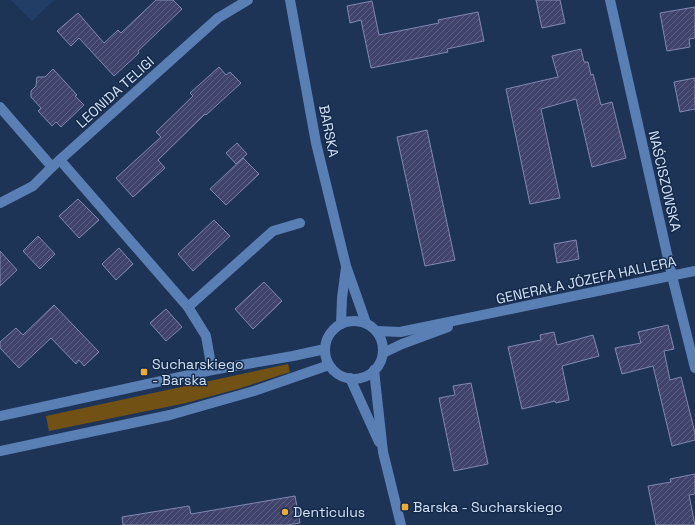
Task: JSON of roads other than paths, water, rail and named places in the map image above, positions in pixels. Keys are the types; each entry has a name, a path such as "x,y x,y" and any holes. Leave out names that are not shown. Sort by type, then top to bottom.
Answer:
{"street":[{"name":"LEONIDA TELIGI","path":"0,203 13,198 33,186 218,18 248,0"},
{"name":"BARSKA","path":"290,0 316,143 346,266 366,323"},
{"name":"NAŚCISZOWSKA","path":"610,0 672,276 695,368"},
{"path":"0,107 56,164 188,307 206,336 212,370"},
{"path":"188,307 273,231 300,223"},
{"name":"BARSKA","path":"341,324 342,298 346,266"},
{"name":"GENERAŁA JÓZEFA HALLERA","path":"376,331 400,332 695,271"},
{"name":"GENERAŁA JÓZEFA HALLERA","path":"383,353 402,344 482,315"},
{"path":"354,320 366,323 376,331 382,344 383,353 380,362 374,370 367,375 358,378 350,378 338,374 329,365 326,357 326,341 330,332 341,324 354,320"},
{"path":"0,416 212,370 325,349"},
{"path":"0,451 170,415 254,391 329,365"},
{"path":"374,370 383,452 401,525"},
{"path":"350,378 383,452"}],"place":[{"name":"Sucharskiego - Barska","path":"144,372"},
{"name":"Barska - Sucharskiego","path":"405,507"},
{"name":"Denticulus","path":"285,512"}]}
